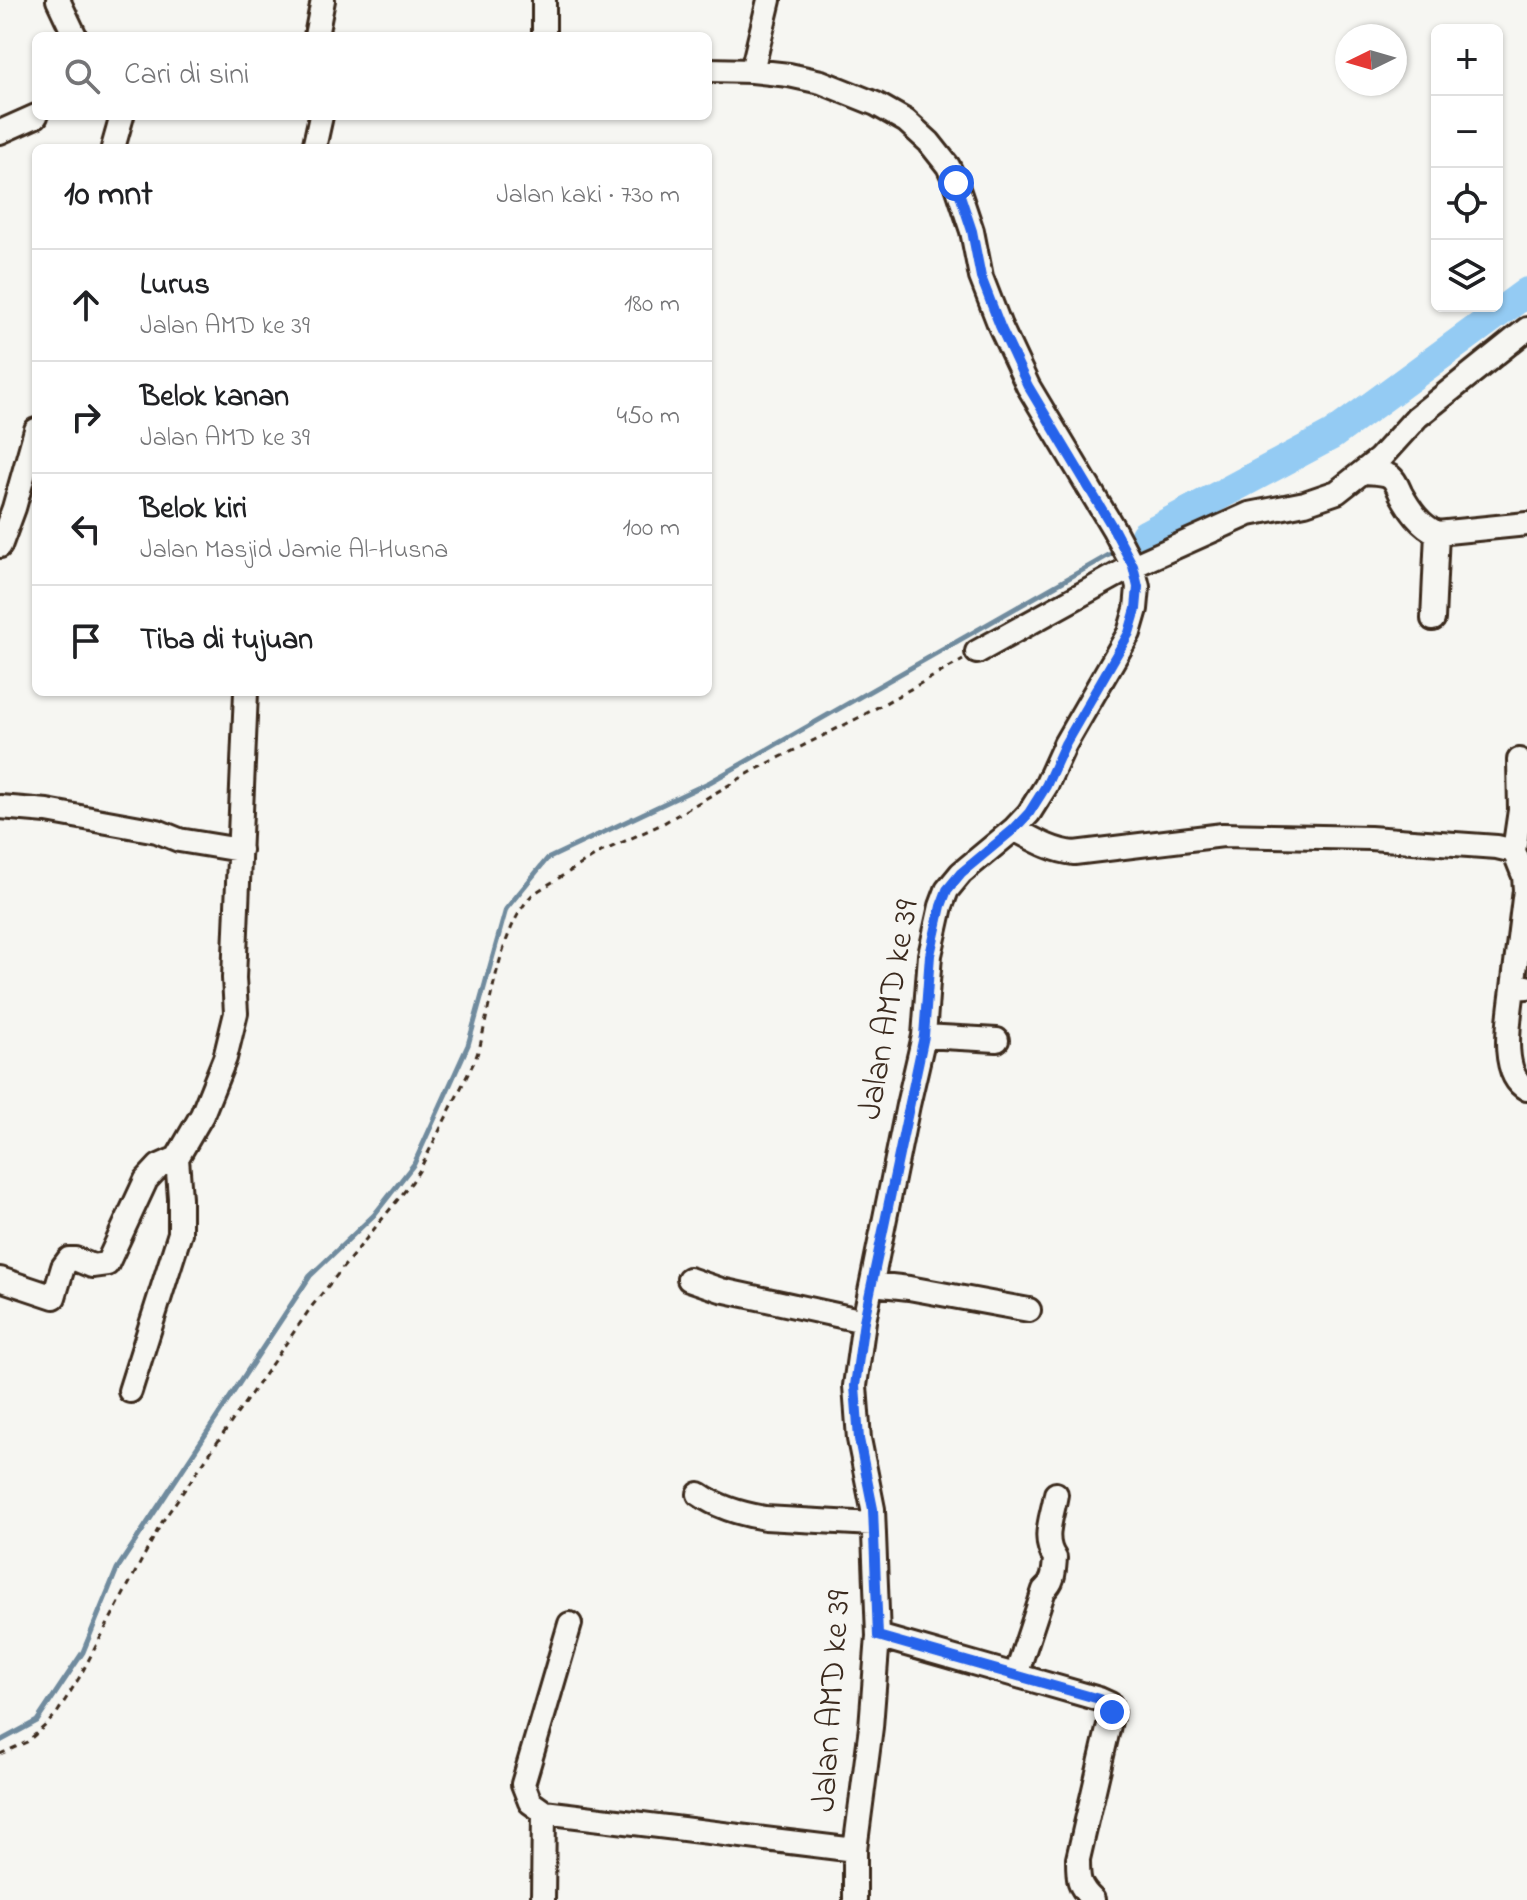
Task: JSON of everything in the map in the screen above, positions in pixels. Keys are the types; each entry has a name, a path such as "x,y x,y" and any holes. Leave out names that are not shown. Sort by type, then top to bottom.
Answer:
{"street":[{"path":"58,0 73,32"},
{"path":"317,32 323,0"},
{"path":"544,0 544,32"},
{"path":"752,71 769,0"},
{"name":"Jalan AMD ke 39","path":"712,70 789,75 839,89 876,104 906,121 929,142 948,166 956,183 972,231 981,277 1028,386 1113,528 1133,566 1138,587 1129,633 1065,744 1046,786 1029,813 1014,829 961,873 947,890 930,955 924,1036 864,1321 855,1386 859,1439 873,1509 878,1636 871,1727 855,1850 855,1900"},
{"path":"0,132 32,118"},
{"path":"114,144 121,120"},
{"path":"315,144 320,120"},
{"path":"977,652 1133,566 1249,514 1305,503 1337,492 1379,459 1417,417 1527,329"},
{"path":"0,546 32,444"},
{"path":"1365,472 1393,478 1407,505 1427,528 1437,533 1527,524"},
{"path":"1433,619 1437,533"},
{"path":"130,1391 180,1233 177,1158 202,1115 225,1058 236,1013 234,978 246,696"},
{"path":"1519,760 1520,810 1514,851 1524,876 1525,890 1520,988 1509,1024 1508,1046 1511,1071 1520,1086 1527,1089"},
{"path":"0,807 63,814 240,850"},
{"path":"1014,829 1056,851 1074,853 1223,835 1370,838 1497,847 1514,851"},
{"path":"924,1036 997,1040"},
{"path":"0,1279 54,1297 63,1267 69,1259 92,1266 107,1264 146,1180 159,1166 177,1158"},
{"path":"689,1279 721,1290 864,1321"},
{"path":"873,1284 1029,1310"},
{"path":"699,1494 713,1503 757,1516 873,1524"},
{"path":"1016,1675 1044,1590 1051,1584 1055,1569 1048,1533 1056,1494"},
{"path":"570,1624 523,1784 530,1802 544,1812 855,1850"},
{"path":"878,1636 1110,1704 1112,1712 1078,1859 1078,1878 1083,1890 1093,1900"},
{"path":"543,1900 544,1812"}],"path":[{"path":"0,1754 27,1742 57,1713 79,1678 162,1522 312,1306 419,1171 475,1060 505,947 524,903 533,894 601,852 662,824 753,771 858,718 977,652"}],"waterway":[{"path":"1145,535 1332,435 1527,292"},
{"path":"1128,544 1145,535"},
{"path":"0,1741 37,1721 83,1652 117,1569 310,1276 374,1215 414,1164 468,1045 506,909 547,859 710,782 1116,551"}],"route":[{"path":"956,183 972,231 981,277 1000,326 1028,386 1113,528 1133,566 1138,587 1129,633 1065,744 1046,786 1029,813 1014,829 961,873 947,890 941,906 930,955 924,1036 887,1204 855,1386 859,1439 873,1509 878,1636 1099,1699 1110,1704 1112,1712"}]}
